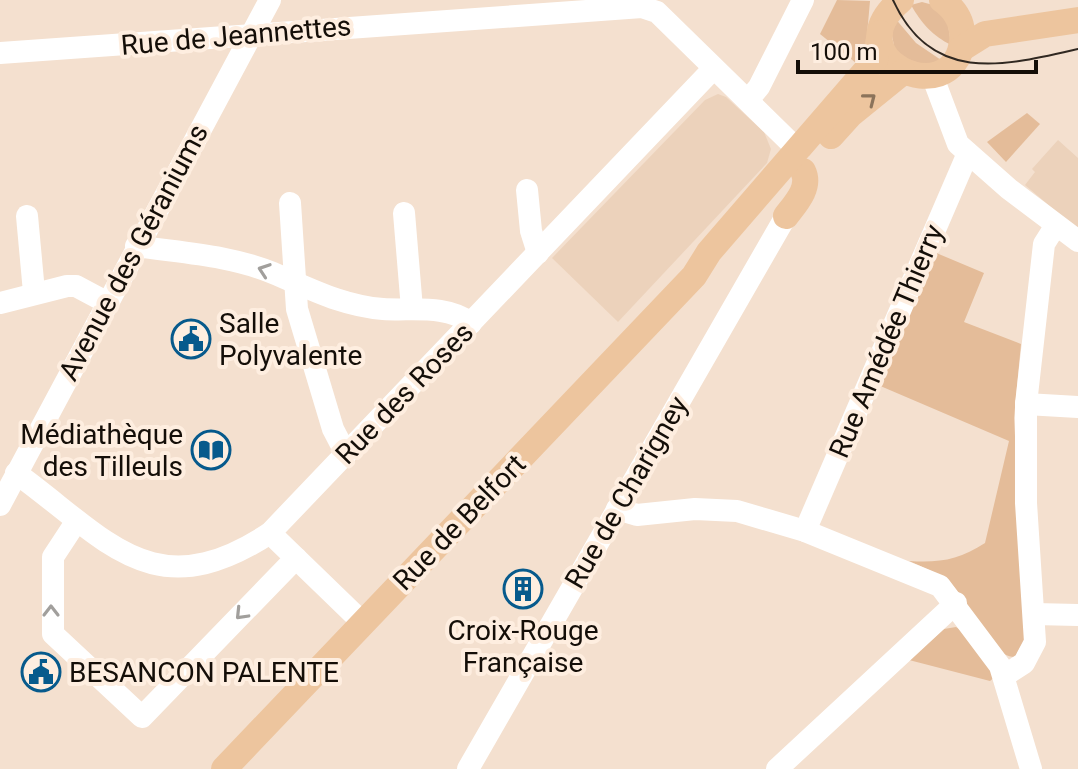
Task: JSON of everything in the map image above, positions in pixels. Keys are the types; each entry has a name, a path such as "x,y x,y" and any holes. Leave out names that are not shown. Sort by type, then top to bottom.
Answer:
{"main road":[{"path":"901,0 880,18 885,56 903,72 932,75 956,61 961,49 961,26 950,3"},
{"name":"Rue de Belfort","path":"694,276 707,272 779,210 773,192 803,159 801,161 875,60 880,18"},
{"path":"961,49 985,34 1078,20"},
{"name":"Rue de Belfort","path":"224,769 694,276 709,252 850,115 903,72"}],"street":[{"name":"Avenue des Géraniums","path":"0,505 270,0"},
{"path":"748,100 759,87 803,0"},
{"name":"Rue de Jeannettes","path":"0,53 640,4 657,12 748,100 801,161"},
{"name":"Rue des Roses","path":"16,473 110,548 131,558 174,566 227,558 270,533 713,69"},
{"path":"932,75 954,137 968,153 1078,241"},
{"name":"Rue Amédée Thierry","path":"805,531 968,153"},
{"path":"527,190 531,231 538,253"},
{"path":"290,203 297,309 308,351 346,454"},
{"name":"Rue de Charigney","path":"468,769 617,509 779,210"},
{"path":"404,213 412,309"},
{"path":"27,216 34,292"},
{"path":"1004,676 1024,663 1035,642 1026,503 1026,404 1044,244 1056,225"},
{"path":"136,246 225,259 274,273 297,286 352,305 461,315 471,323"},
{"path":"0,303 34,292 76,286 106,302"},
{"path":"1026,404 1078,407"},
{"path":"617,509 637,515 695,509 737,511 805,531 940,586 956,603 1004,676 1031,769"},
{"path":"76,522 53,557 53,634 142,717 296,558"},
{"path":"270,533 363,623"},
{"path":"777,769 956,603"},
{"path":"1034,614 1078,615"}],"shaded area":[{"path":"837,0 870,1 866,46 856,63 820,34"},
{"path":"922,2 933,5 947,17 951,45 919,18 911,5"},
{"path":"894,17 916,43 941,60 921,67 896,55 890,26"},
{"path":"718,94 726,97 764,132 771,149 767,163 618,322 552,258 705,100"},
{"path":"1027,113 1040,124 1006,162 987,142"},
{"path":"1058,140 1078,158 1078,230 1025,185 1035,172 1032,169"},
{"path":"934,252 984,273 964,322 1021,344 1014,418 1026,637 1015,657 1006,655 988,638 949,582 909,561 948,559 985,543 1009,441 878,385"},
{"path":"956,627 965,633 996,676 990,681 909,660 944,629"}],"tram line":[{"path":"893,0 909,27 928,46 949,57 972,63 997,63 1078,49"}],"place":[{"name":"Salle Polyvalente","path":"191,339"},
{"name":"Médiathèque des Tilleuls","path":"211,450"},
{"name":"Croix-Rouge Française","path":"523,589"},
{"name":"BESANCON PALENTE","path":"41,672"}]}
